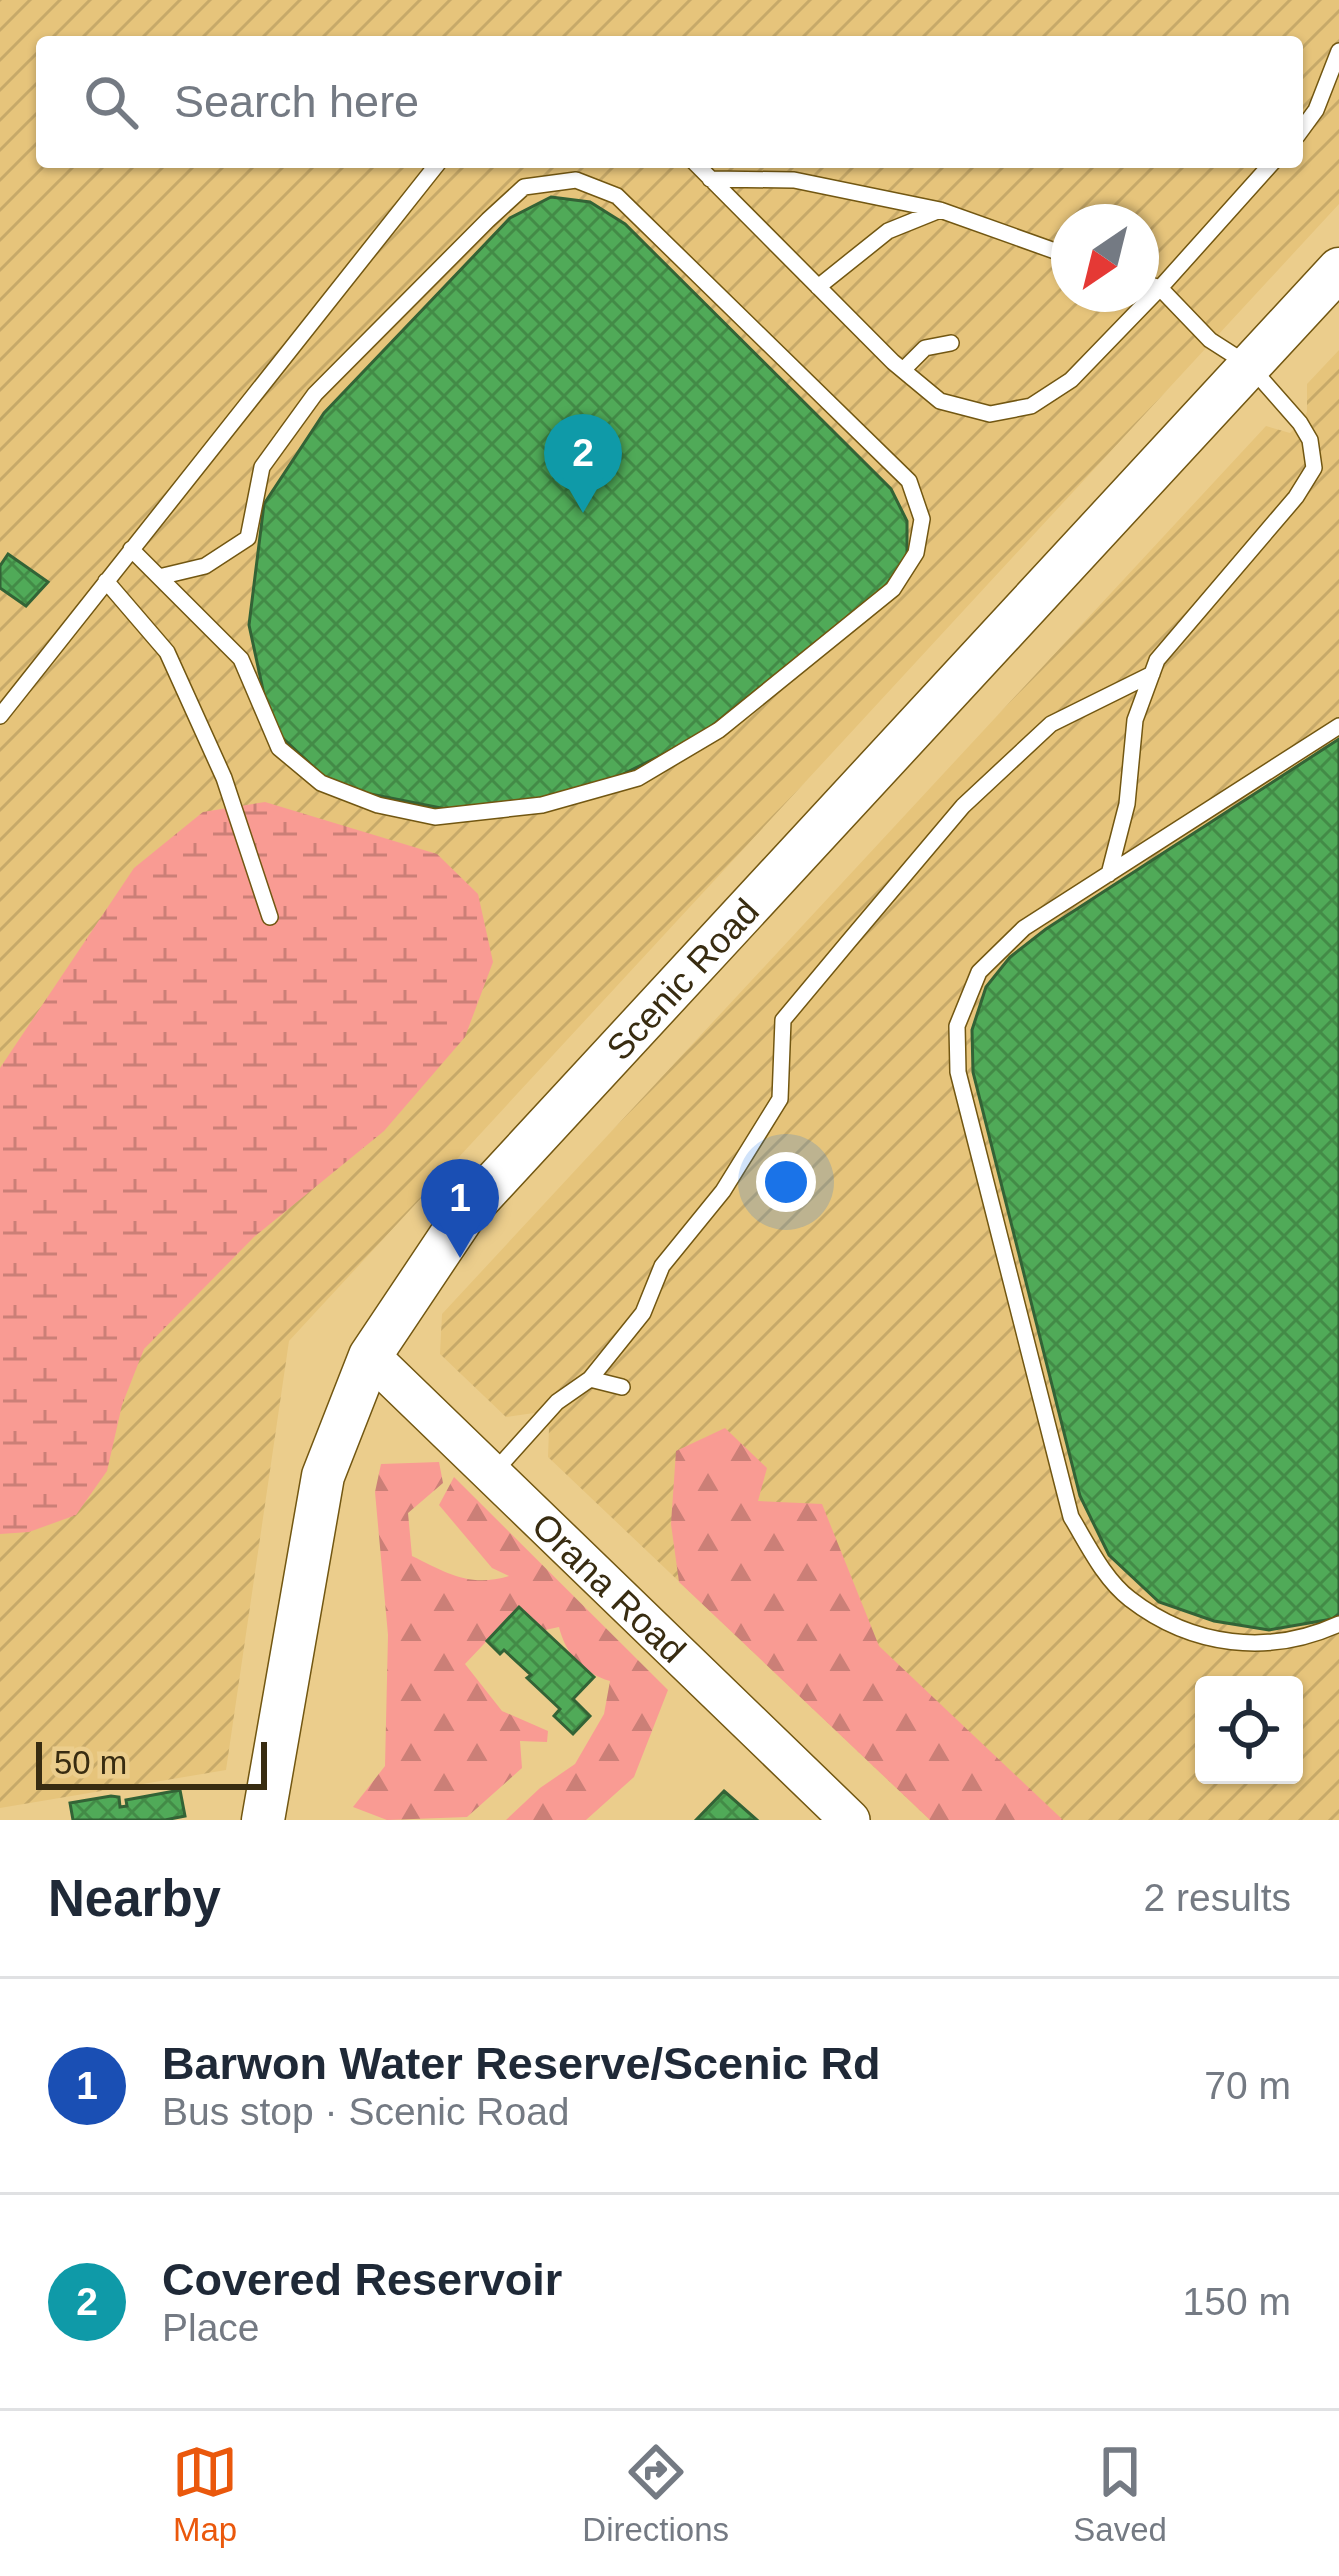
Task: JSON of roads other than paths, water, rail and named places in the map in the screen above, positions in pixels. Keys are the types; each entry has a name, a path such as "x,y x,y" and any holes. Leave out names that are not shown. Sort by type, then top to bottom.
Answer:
{"main road":[{"name":"Scenic Road","path":"263,1820 323,1476 370,1356 465,1214 1339,269"}],"street":[{"name":"Orana Road","path":"370,1356 850,1820"}],"lane":[{"path":"1303,128 1316,110 1339,52"},
{"path":"0,716 435,168"},
{"path":"700,168 903,370 940,401 990,414 1031,406 1071,380 1268,168"},
{"path":"710,178 794,180 940,211 1051,250"},
{"path":"131,549 159,577 241,659 279,748 321,783 378,805 436,817 542,806 638,778 719,730 893,589 916,553 922,519 909,481 892,464 617,196 576,180 524,187 315,394 262,467 248,538 205,566 159,577"},
{"path":"818,287 887,231 940,211"},
{"path":"1109,874 1127,804 1135,720 1157,660 1296,497 1314,468 1310,440 1249,365 1210,340 1160,288"},
{"path":"903,370 926,348 952,343"},
{"path":"106,581 167,652 224,778 270,917"},
{"path":"492,1474 557,1402 590,1379 643,1313 662,1265 723,1191 780,1099 783,1020 963,806 1051,724 1152,674"},
{"path":"1339,726 1024,928 979,972 957,1026 958,1072 1072,1517 1103,1570 1130,1599 1178,1627 1220,1642 1266,1644 1313,1636 1339,1624"},
{"path":"590,1379 622,1387"}],"place":[{"name":"Covered Reservoir","path":"583,513"},
{"name":"Barwon Water Reserve/Scenic Rd","path":"460,1258"}]}
